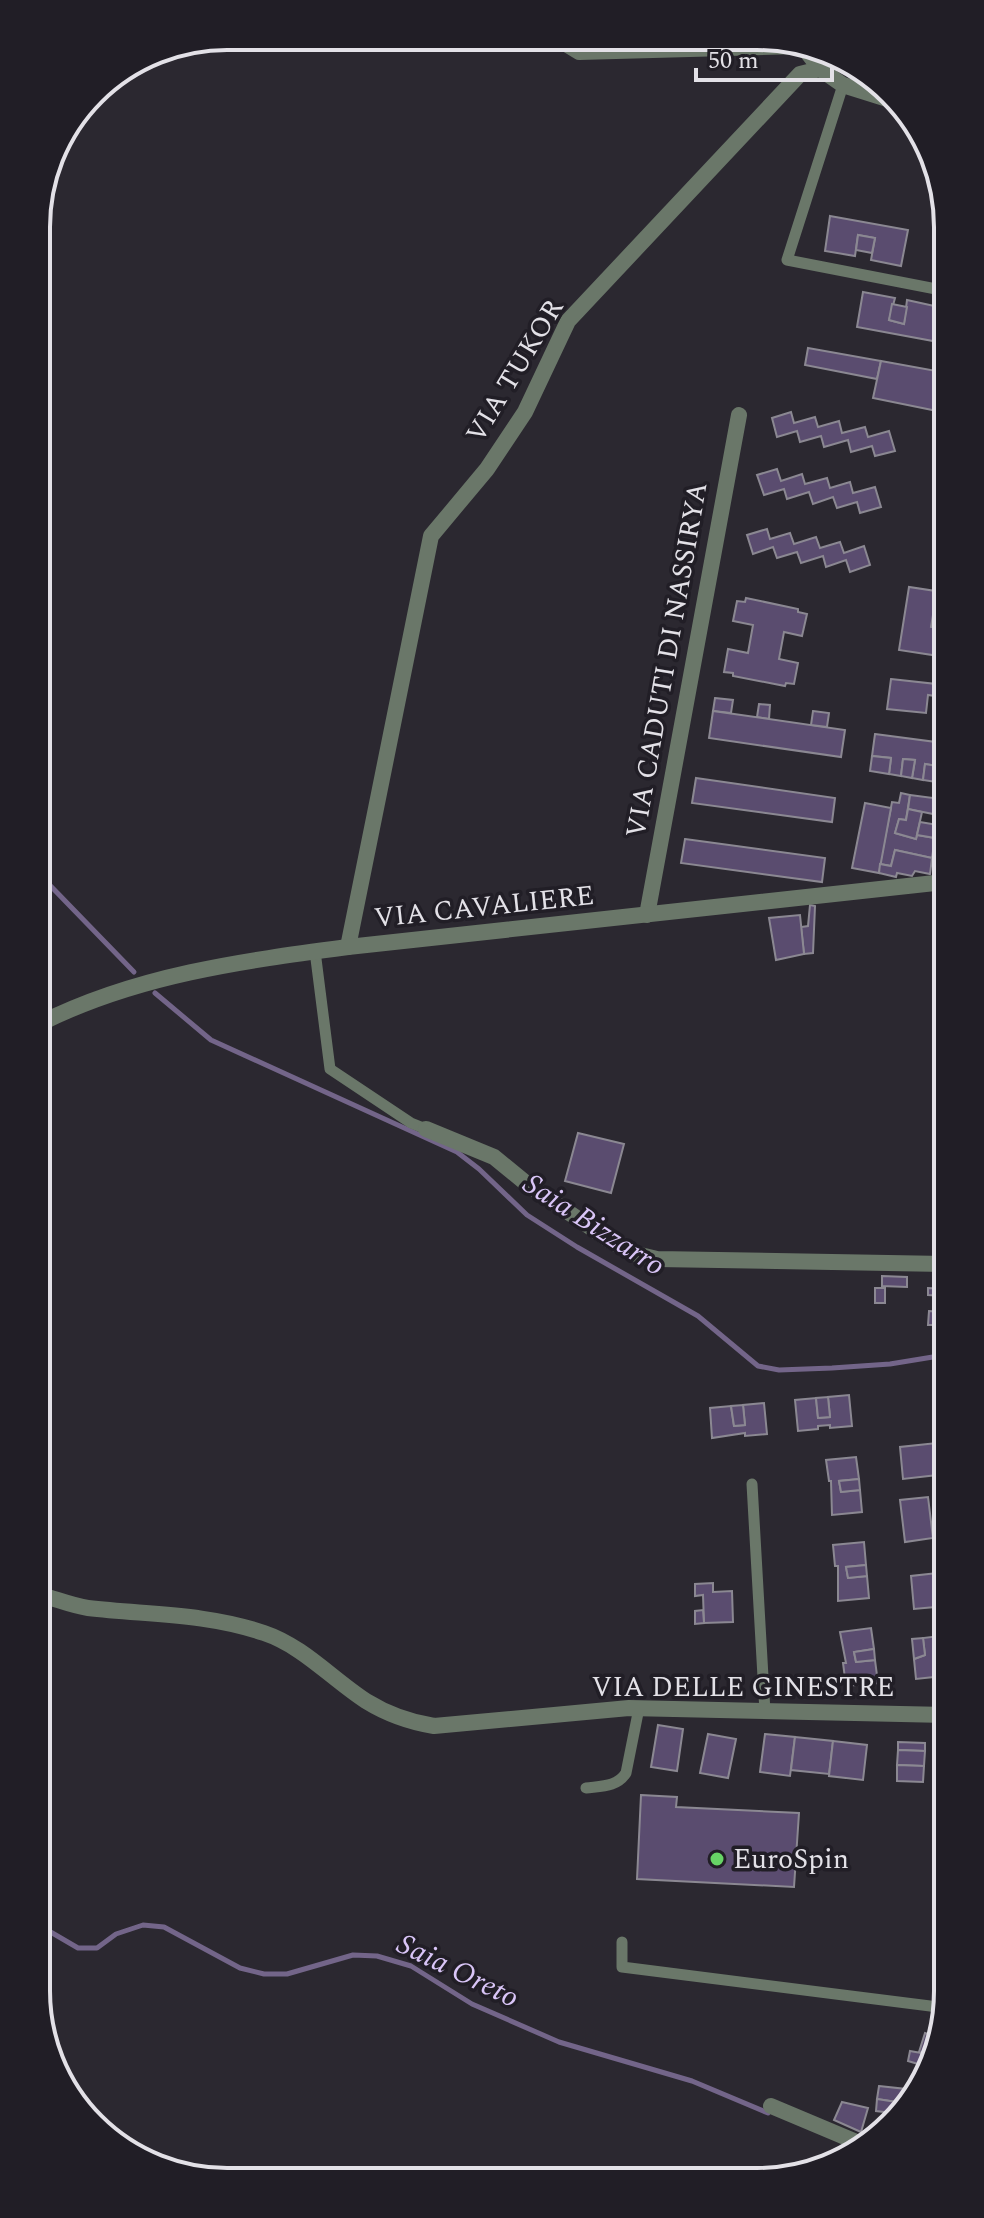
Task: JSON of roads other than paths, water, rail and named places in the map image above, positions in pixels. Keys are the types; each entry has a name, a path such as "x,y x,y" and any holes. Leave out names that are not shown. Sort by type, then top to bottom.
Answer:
{"street":[{"path":"576,50 652,50"},
{"path":"812,58 820,69 843,85 874,95"},
{"name":"VIA TUKOR","path":"348,947 431,536 487,469 517,423 568,321 800,74 820,69"},
{"name":"VIA CADUTI DI NASSIRYA","path":"647,915 739,415"},
{"name":"VIA CAVALIERE","path":"50,1018 71,1008 187,971 315,951 934,883"},
{"path":"426,1129 494,1157 527,1184 632,1253 657,1259 934,1264"},
{"name":"VIA DELLE GINESTRE","path":"50,1597 85,1607 168,1613 268,1634 311,1660 366,1701 409,1722 434,1726 639,1708 934,1715"},
{"path":"771,2106 852,2140"}],"lane":[{"path":"843,85 787,260 934,289"},
{"path":"315,951 330,1069 411,1123 426,1129"},
{"path":"752,1484 765,1712"},
{"path":"586,1788 621,1781 626,1773 639,1708"},
{"path":"622,1942 622,1967 934,2006"}],"waterway":[{"name":"Saia Bizzarro","path":"50,885 134,972"},
{"name":"Saia Bizzarro","path":"155,993 211,1040 457,1152 527,1215 698,1316 758,1366 779,1370 832,1368 934,1357"},
{"name":"Saia Oreto","path":"50,1932 78,1948 97,1948 116,1934 143,1925 164,1927 240,1968 264,1974 287,1974 353,1955 377,1956 411,1966 472,2004 559,2042 692,2081 768,2113"}],"place":[{"name":"EuroSpin","path":"717,1859"}]}
